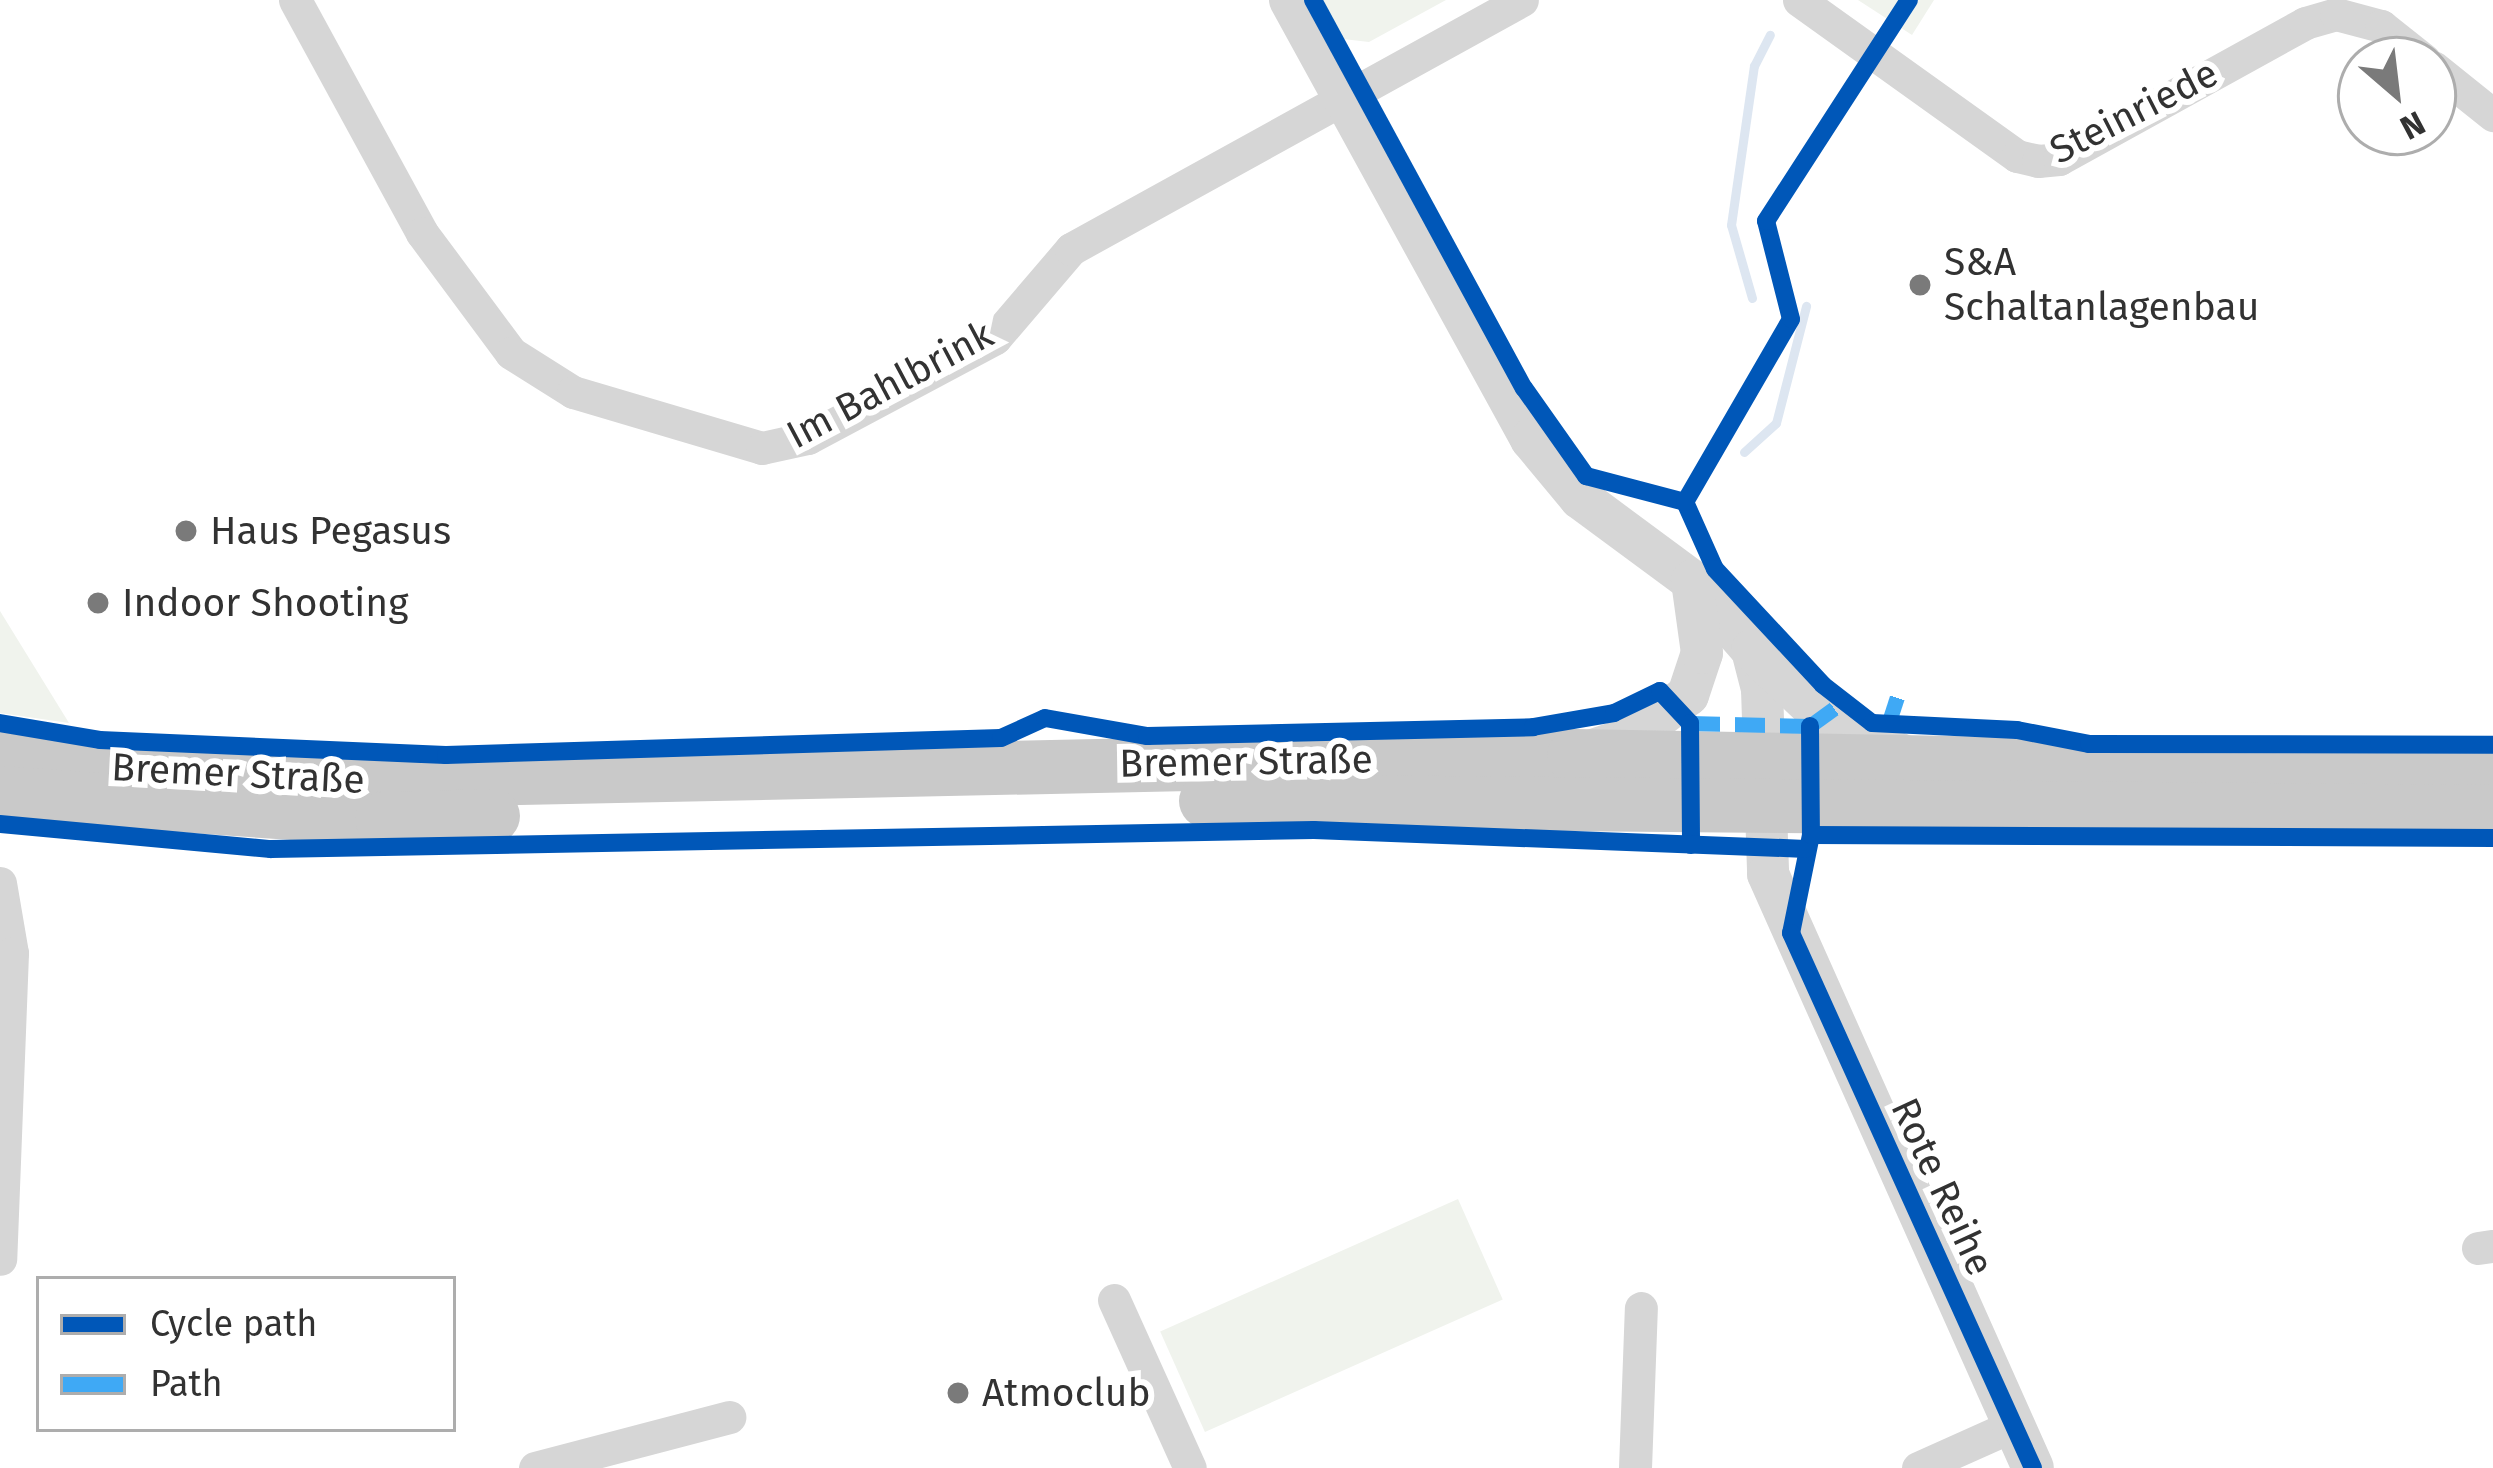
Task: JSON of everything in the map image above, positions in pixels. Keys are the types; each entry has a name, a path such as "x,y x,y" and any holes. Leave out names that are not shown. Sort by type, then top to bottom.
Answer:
{"main road":[{"name":"Bremer Straße","path":"0,754 92,767 378,781 1574,756 1763,784 1916,761 2493,773"},
{"name":"Bremer Straße","path":"0,793 382,819 1763,784 2493,812"}],"street":[{"name":"Im Bahlbrink","path":"295,0 422,232 511,353 573,392 762,448 808,438 994,338 1071,249 1345,100"},
{"path":"1290,0 1531,439 1580,498 1691,581 1752,650 1823,718 1916,761"},
{"path":"1345,100 1522,0"},
{"name":"Steinriede","path":"1799,0 1929,86 1982,132 2038,161 2059,159 2305,22 2336,14 2381,26 2394,36"},
{"path":"2457,86 2493,115"},
{"path":"1574,756 1632,737 1688,695 1702,653 1691,581"},
{"name":"Rote Reihe","path":"1752,650 1768,874 2033,1468"},
{"path":"0,883 12,953 0,1259"},
{"path":"1114,1300 1190,1468"},
{"path":"1636,1468 1641,1308"},
{"path":"535,1468 729,1417"},
{"path":"1918,1468 2014,1425"}],"shaded area":[{"path":"1322,0 1446,0 1369,42 1343,39"},
{"path":"1858,0 1934,0 1912,35"},
{"path":"0,611 69,723 0,713"},
{"path":"1458,1199 1503,1299 1205,1432 1160,1332"}],"waterway":[{"path":"1752,298 1731,225 1754,66 1770,35"},
{"path":"1744,452 1776,423 1806,306"}],"marked path":[{"path":"1888,726 1898,695"},
{"path":"1690,723 1810,726 1842,703"}],"cycle path":[{"path":"1313,0 1524,388 1586,476 1685,502"},
{"path":"1685,502 1791,319 1766,221 1909,0"},
{"path":"1685,502 1715,569 1823,685 1872,723 2017,730 2089,744 2493,745"},
{"path":"0,723 100,740 446,755 1001,738 1045,718 1147,736 1533,727 1614,713 1660,691 1690,723 1691,845"},
{"path":"1810,726 1811,835 1791,933 2033,1468"},
{"path":"0,824 271,849 1314,830 1806,849"},
{"path":"1811,835 2493,838"}],"place":[{"name":"S&A Schaltanlagenbau","path":"1920,285"},
{"name":"Haus Pegasus","path":"186,531"},
{"name":"Indoor Shooting","path":"98,603"},
{"name":"Atmoclub","path":"958,1393"}]}
